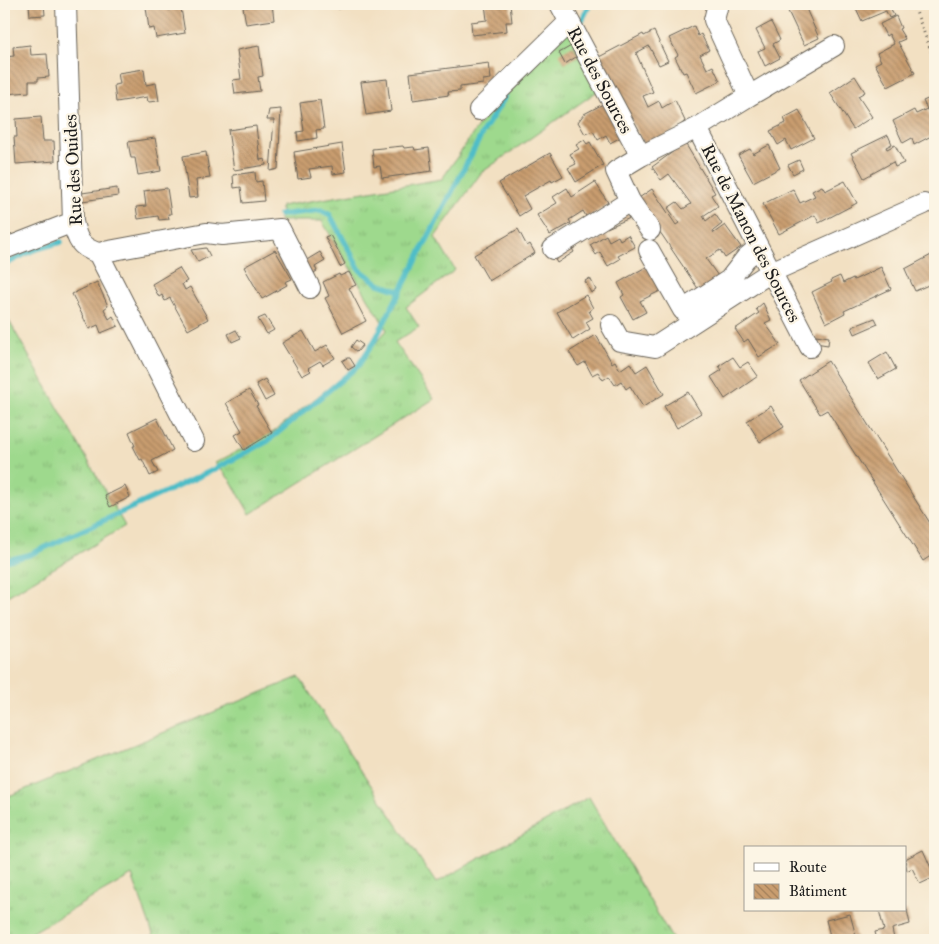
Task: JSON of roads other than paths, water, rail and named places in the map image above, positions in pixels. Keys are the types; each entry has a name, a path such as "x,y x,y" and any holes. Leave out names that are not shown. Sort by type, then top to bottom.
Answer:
{"street":[{"name":"Rue des Ouides","path":"66,4 73,222 77,238 86,249 105,252"},
{"name":"Rue des Sources","path":"560,4 641,156"},
{"path":"718,4 714,20 749,96"},
{"path":"479,110 569,22"},
{"name":"Rue de Manon des Sources","path":"810,347 697,128 834,46"},
{"path":"697,128 641,156 616,171 683,310 729,280 746,258 758,248"},
{"path":"553,249 630,201"},
{"path":"611,325 620,341 655,347 771,272 924,204"},
{"path":"4,249 73,222"},
{"path":"105,252 206,233 222,235 280,229 310,288"},
{"path":"105,252 173,371"},
{"path":"105,252 194,441"}],"waterway":[{"path":"582,20 590,4"},
{"path":"4,561 29,555 211,471 268,441 358,366 375,340 484,130 505,97"},
{"path":"280,215 321,210 330,215 360,270 379,284 400,291"},
{"path":"4,265 33,250 61,242"}]}
